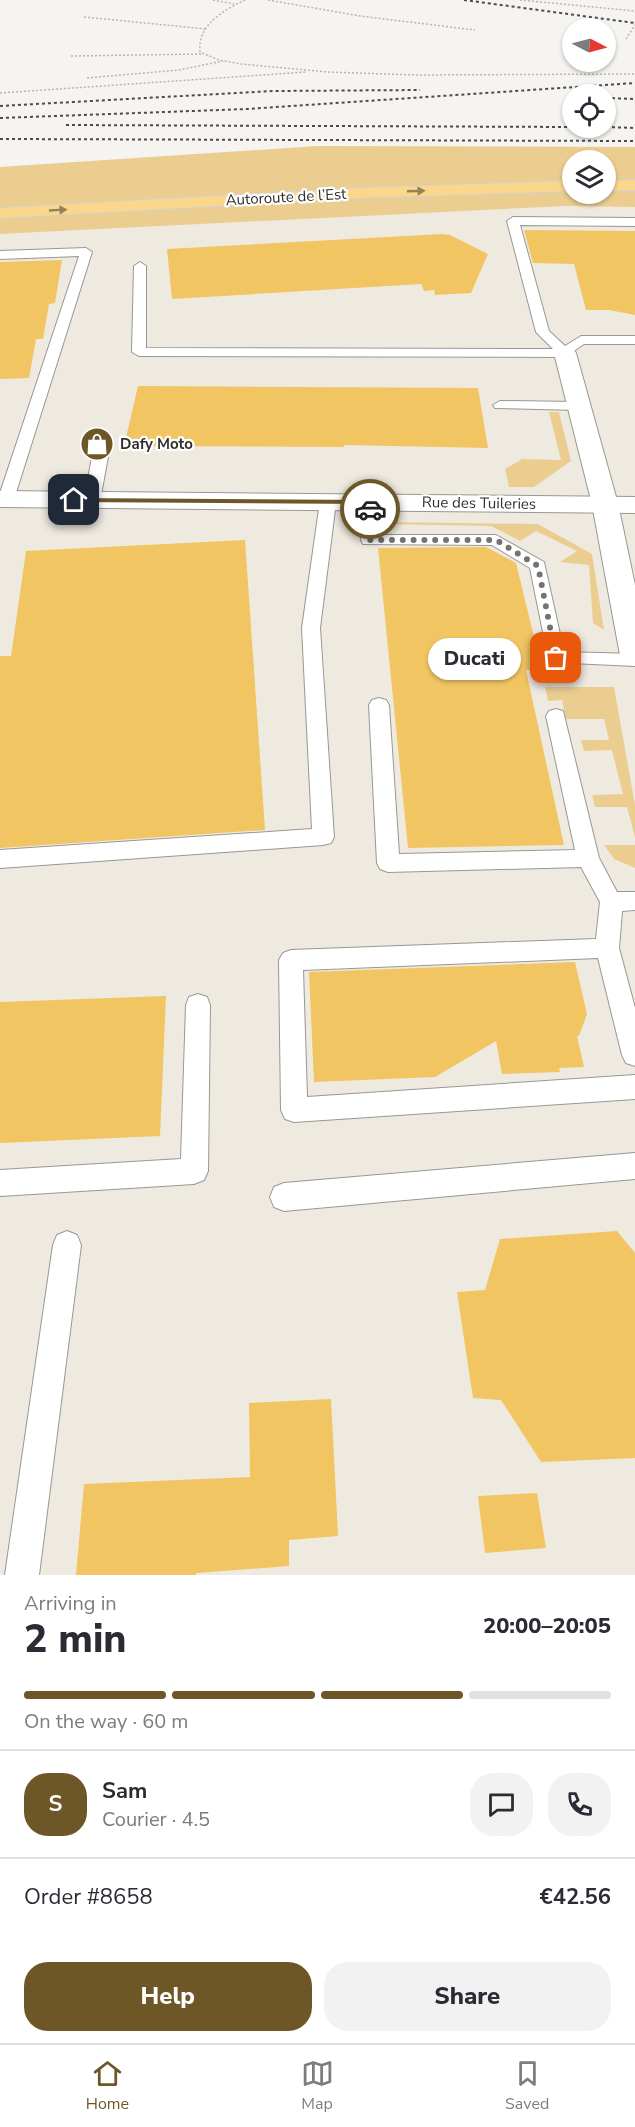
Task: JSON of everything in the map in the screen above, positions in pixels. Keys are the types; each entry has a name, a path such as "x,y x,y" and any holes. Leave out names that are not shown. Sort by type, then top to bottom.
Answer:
{"highway":[{"path":"616,186 635,185"},
{"name":"Autoroute de l’Est","path":"0,213 358,193 562,186"}],"street":[{"path":"565,353 605,504 634,644"},
{"name":"Rue des Tuileries","path":"3,500 635,505"}],"lane":[{"path":"565,353 543,332 513,221 635,222"},
{"path":"0,255 86,252 3,500"},
{"path":"140,266 139,352 565,353 581,340 635,340"},
{"path":"501,405 579,406"},
{"path":"92,500 100,457"},
{"path":"0,859 323,837 310,628 328,502"},
{"path":"371,502 369,540 496,540 538,566 556,658 634,644"},
{"path":"379,705 388,863 588,858"},
{"path":"556,716 588,858 611,902 607,948 635,1055"},
{"path":"611,902 635,901"},
{"path":"607,948 291,960 294,1110 635,1087"},
{"path":"0,1183 194,1171 198,1005"},
{"path":"284,1197 635,1166"},
{"path":"21,1575 67,1245"}],"path":[{"path":"213,0 235,4"},
{"path":"204,54 198,48 200,38 206,29 217,15 245,0"},
{"path":"268,0 360,16 475,30"},
{"path":"520,0 635,11"},
{"path":"84,17 206,29"},
{"path":"626,39 635,26"},
{"path":"71,56 204,54 223,61 312,71 425,77 635,74"},
{"path":"87,78 179,70 223,61"},
{"path":"0,93 312,71"}],"shaded area":[{"path":"317,146 635,147 635,207 566,206 0,234 0,167"},
{"path":"566,206 635,207 635,1575 0,1575 0,234"},
{"path":"549,412 559,412 571,461 534,487 509,487 505,469 522,459 561,460"},
{"path":"383,522 538,524 592,554 604,630 593,623 589,565 560,562 577,551 536,531 520,541 491,526 383,524"},
{"path":"545,687 614,687 635,805 635,837 627,807 595,807 592,795 623,794 612,750 584,751 581,740 609,740 604,719 566,719 562,700 548,701"},
{"path":"604,845 635,845 635,868 614,859"}],"building":[{"path":"524,230 635,231 635,315 609,310 586,310 574,264 533,263"},
{"path":"450,235 488,254 471,293 435,295 434,290 424,291 421,284 172,299 167,249"},
{"path":"62,260 55,303 49,304 43,339 36,339 29,378 0,379 0,262"},
{"path":"138,386 478,388 488,448 344,445 344,447 124,446"},
{"path":"245,540 265,830 0,848 0,656 11,656 26,551"},
{"path":"486,547 516,563 542,670 526,670 564,845 408,848 378,548"},
{"path":"575,962 587,1014 579,1036 577,1036 584,1067 559,1068 560,1072 502,1074 496,1041 435,1077 314,1082 309,972"},
{"path":"166,996 160,1136 0,1143 0,1002"},
{"path":"617,1231 635,1253 635,1458 541,1462 501,1400 473,1398 457,1292 485,1290 500,1239"},
{"path":"331,1399 338,1536 289,1540 289,1566 196,1573 196,1575 76,1575 84,1484 250,1477 249,1403"},
{"path":"537,1493 546,1548 485,1553 478,1496"}],"railway":[{"path":"464,0 635,23"},
{"path":"0,118 247,109 635,83"},
{"path":"0,106 273,91 420,90"},
{"path":"616,98 635,99"},
{"path":"66,125 562,127"},
{"path":"616,127 635,128"},
{"path":"0,139 635,141"}],"way so far":[{"path":"370,509 369,540 496,540 538,566 556,658"}],"place":[{"name":"Dafy Moto","path":"97,444"},
{"name":"Ducati","path":"556,658"}],"route":[{"path":"74,500 371,502 370,509"}]}
